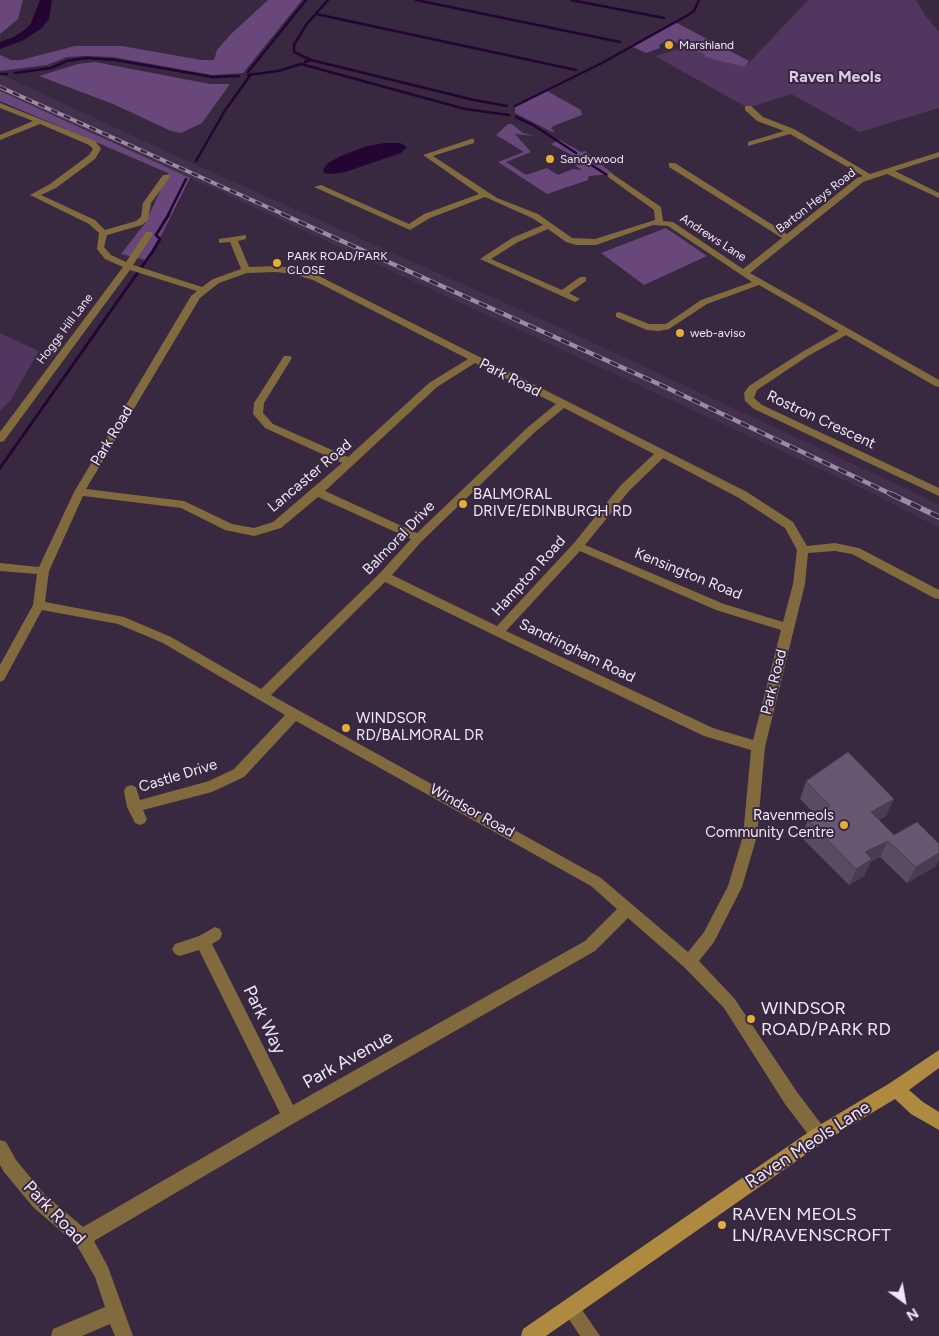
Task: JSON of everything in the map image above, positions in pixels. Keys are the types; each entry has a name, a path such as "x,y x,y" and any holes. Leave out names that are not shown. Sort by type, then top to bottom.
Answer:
{"street":[{"path":"0,105 92,143 97,149 92,157 53,186 34,195 92,222 103,233"},
{"path":"748,108 760,119 791,131 868,176"},
{"path":"0,138 41,122"},
{"path":"751,144 791,131"},
{"name":"Andrews Lane","path":"471,141 428,155 486,194 502,203 535,216 569,240 589,243 646,224 659,222 670,224 713,255 939,384"},
{"name":"Barton Heys Road","path":"744,273 854,184 868,176 939,154"},
{"path":"672,165 788,238"},
{"path":"886,170 939,196"},
{"path":"611,175 658,209 659,222"},
{"path":"103,233 139,223 145,218 147,203 166,177"},
{"path":"318,187 410,227 427,216 486,194"},
{"path":"549,226 515,240 484,259 575,298"},
{"path":"103,233 100,246 103,253 108,257 128,266 203,290"},
{"name":"Hoggs Hill Lane","path":"0,438 128,266 149,234"},
{"path":"222,241 244,237"},
{"path":"233,239 246,270"},
{"name":"Park Road","path":"0,677 39,605 43,571 79,492 196,296 216,281 246,270 276,269 294,271 316,278 744,495 789,525 798,537 803,550 799,584 758,747 750,836 735,887 709,937 689,962"},
{"path":"563,293 583,279"},
{"path":"619,315 647,327 670,326 704,302 760,282"},
{"name":"Rostron Crescent","path":"847,331 805,354 753,388 749,393 749,399 758,407 939,492"},
{"path":"287,357 259,403 258,414 269,426 350,462"},
{"name":"Lancaster Road","path":"79,492 156,500 184,505 229,527 254,532 277,525 317,492 433,385 474,359"},
{"name":"Balmoral Drive","path":"262,696 384,576 418,538 531,430 562,404"},
{"name":"Hampton Road","path":"499,631 578,546 625,488 662,453"},
{"path":"317,492 418,538"},
{"name":"Kensington Road","path":"578,546 720,606 788,628"},
{"path":"803,550 835,547 855,551 938,595"},
{"path":"0,567 43,571"},
{"name":"Sandringham Road","path":"384,576 708,732 758,747"},
{"name":"Windsor Road","path":"39,605 120,620 167,640 262,696 565,863 596,882 689,962 729,1003 791,1098 819,1136"},
{"name":"Castle Drive","path":"131,791 137,813 212,786 239,773 295,713"},
{"name":"Park Avenue","path":"82,1238 290,1116 590,946 627,909"},
{"name":"Park Way","path":"180,949 209,938 290,1116"},
{"name":"Raven Meols Lane","path":"530,1336 819,1136 896,1089 939,1058"},
{"path":"896,1089 917,1108 939,1122"},
{"name":"Park Road","path":"0,1148 10,1166 39,1201 82,1238 102,1274 124,1336"},
{"path":"570,1307 591,1336"},
{"path":"60,1336 116,1312"}],"shaded area":[{"path":"0,0 23,0 18,19 0,34"},
{"path":"40,0 52,0 49,19 42,28 24,40 0,49 0,42 14,37 27,28 31,23"},
{"path":"268,0 302,0 243,73 212,75 113,57 86,56 67,57 47,65 0,71 0,55 11,60 21,60 75,46 122,46 201,60 214,60 217,50 230,35"},
{"path":"808,0 916,0 939,32 939,108 860,132 791,94 748,108 655,56 686,47 705,54 705,57 745,67"},
{"path":"675,22 749,61 745,67 720,61 705,57 704,54 673,41 660,44 660,48 646,53 631,46"},
{"path":"95,62 210,84 230,84 202,123 181,133 171,131 113,104 39,76 78,64"},
{"path":"0,74 187,161 559,327 907,489 939,505 939,528 872,493 190,178 169,173 0,97"},
{"path":"0,91 190,178 159,240 145,260 121,254 146,222 168,173 0,101"},
{"path":"547,91 581,110 582,115 553,126 551,129 555,131 552,132 515,113 515,107 519,103"},
{"path":"508,124 512,124 523,133 535,136 515,134 531,152 506,162 526,175 547,168 558,175 573,169 582,170 573,164 577,158 551,144 560,140 581,152 585,151 613,174 589,176 588,180 547,194 498,162 524,152 496,135"},
{"path":"400,143 407,147 401,153 345,172 324,173 323,170 328,163 341,156 367,146"},
{"path":"666,228 707,256 644,285 601,253"},
{"path":"0,333 39,351 10,401 0,411"}],"building":[{"name":"Ravenmeols Community Centre","path":"848,752 894,799 871,812 894,835 917,822 939,844 939,853 916,867 888,841 865,852 872,859 856,869 808,820 830,806 806,781"}],"waterway":[{"path":"248,72 306,0"},
{"path":"311,60 294,52 294,45 306,25 328,0"},
{"path":"416,0 620,42"},
{"path":"571,0 664,18"},
{"path":"515,106 602,63 688,15 694,11 699,0"},
{"path":"316,14 576,70"},
{"path":"15,73 51,68 67,61 86,58 115,60 213,77 239,76"},
{"path":"305,62 311,60"},
{"path":"311,60 474,100 507,106"},
{"path":"251,75 278,71 301,64 465,109 509,115"},
{"path":"0,74 7,74"},
{"path":"196,161 224,112 251,75"},
{"path":"516,117 533,125 576,153"},
{"path":"579,157 610,177"},
{"path":"168,215 186,179"},
{"path":"0,468 153,251 160,239 156,235 169,214"}],"railway":[{"path":"0,87 285,215"},
{"path":"282,214 661,385 893,495"},
{"path":"891,494 939,517"}],"place":[{"name":"Marshland","path":"669,45"},
{"name":"Sandywood","path":"550,159"},
{"name":"PARK ROAD/PARK CLOSE","path":"277,263"},
{"name":"web-aviso","path":"680,333"},
{"name":"BALMORAL DRIVE/EDINBURGH RD","path":"463,504"},
{"name":"WINDSOR RD/BALMORAL DR","path":"346,728"},
{"name":"Ravenmeols Community Centre","path":"844,825"},
{"name":"WINDSOR ROAD/PARK RD","path":"751,1019"},
{"name":"RAVEN MEOLS LN/RAVENSCROFT","path":"722,1225"}],"district":[{"name":"Raven Meols","path":"835,77"}]}
